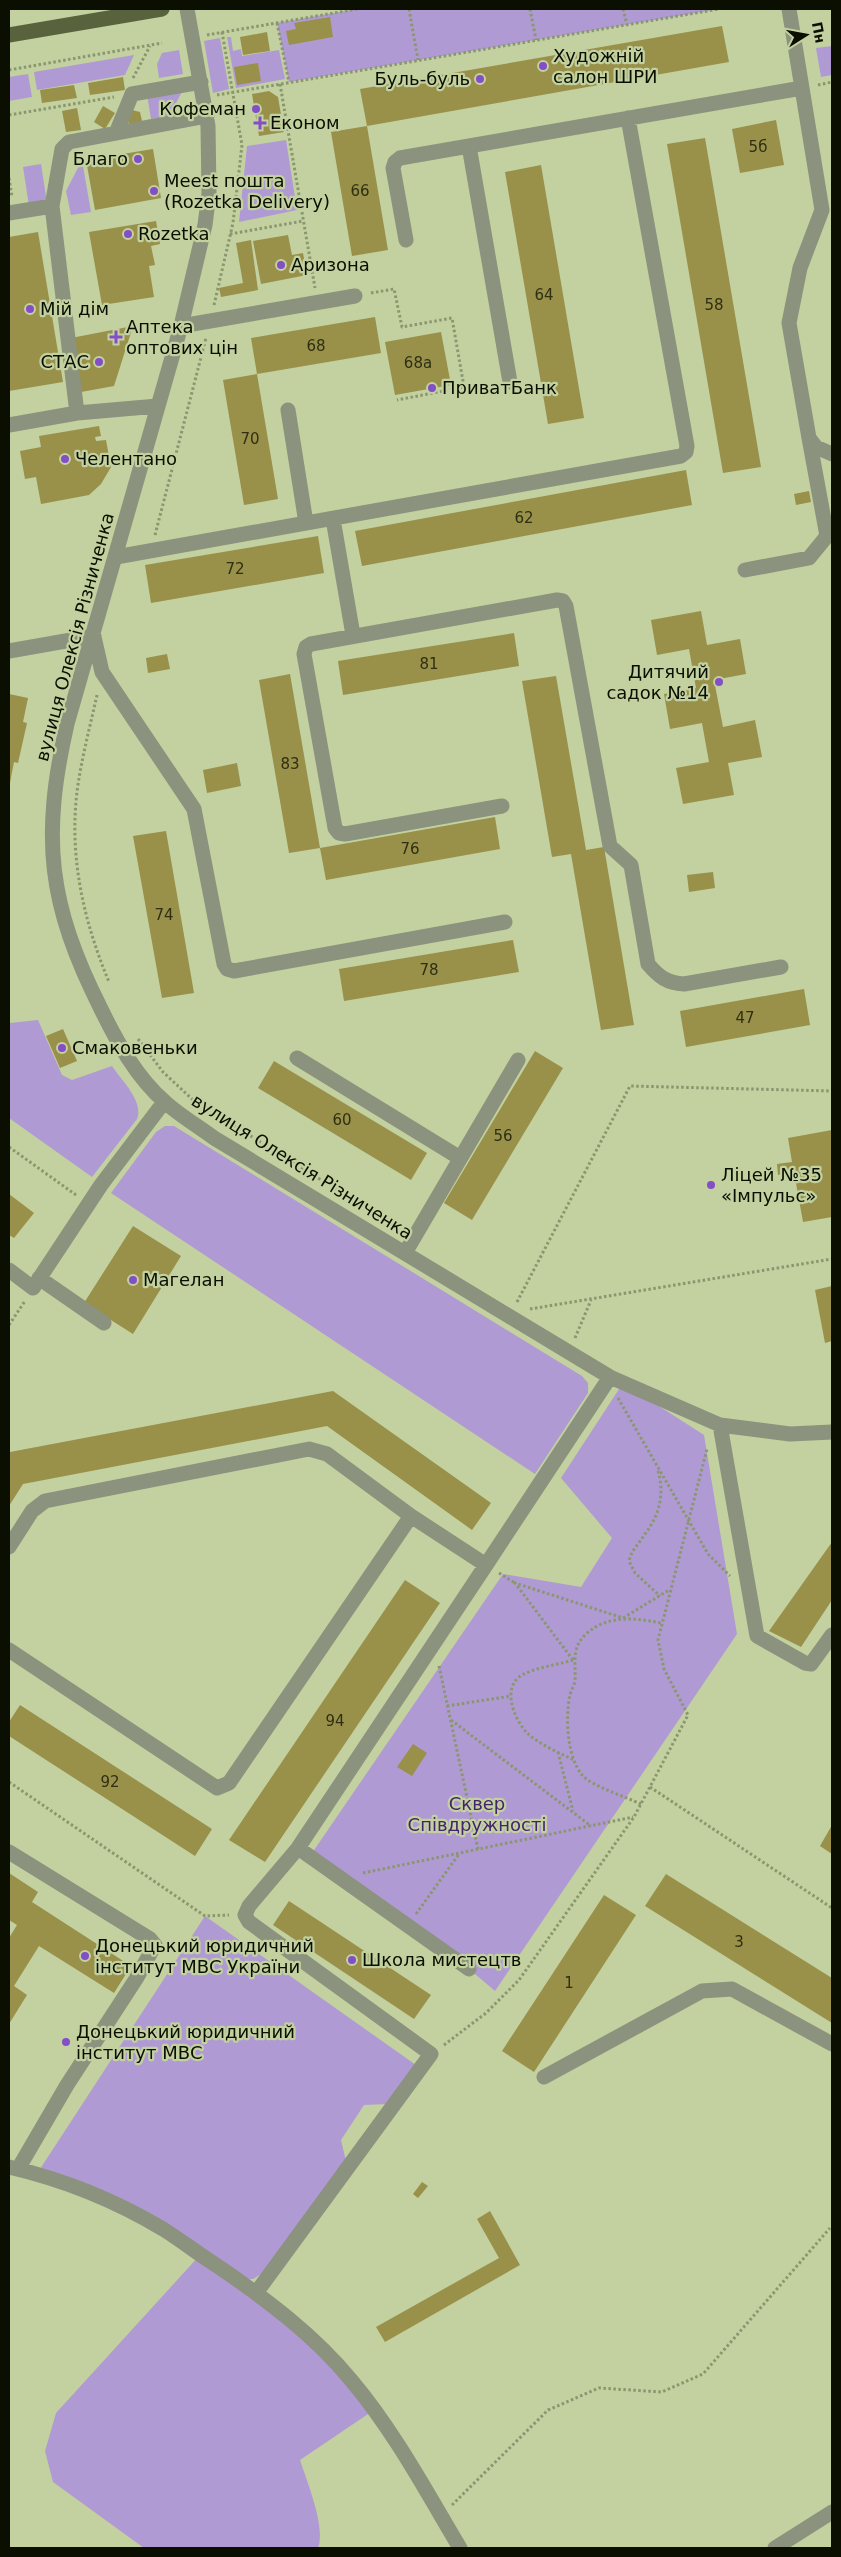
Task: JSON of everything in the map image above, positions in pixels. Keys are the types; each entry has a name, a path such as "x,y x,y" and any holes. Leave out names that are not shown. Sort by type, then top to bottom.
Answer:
{"main road":[{"path":"9,36 162,9"}],"street":[{"name":"вулиця Олексія Різниченка","path":"187,9 207,116 210,150 209,193 205,225 182,326 94,636 67,724 57,770 51,815 53,870 63,921 86,980 122,1051 164,1102 214,1138 404,1253 607,1381 720,1425 790,1434 832,1432"},
{"path":"745,570 809,558 827,536 789,323 800,268 811,235 827,209 802,88 789,9"},
{"path":"406,240 394,168 395,162 400,158 802,88"},
{"path":"116,133 128,94 202,90"},
{"path":"77,413 52,206 62,149 69,142 207,116"},
{"path":"116,557 681,456 686,452 687,446 628,118"},
{"path":"469,146 510,382"},
{"path":"11,209 52,206"},
{"path":"182,326 355,296"},
{"path":"9,425 77,413 158,406"},
{"path":"288,410 306,523"},
{"path":"809,438 816,447 832,454"},
{"path":"333,519 353,635"},
{"path":"502,806 345,834 339,833 335,828 304,654 306,647 311,644 353,635 557,600 563,601 566,606 610,846 631,865 648,964 659,976 671,983 684,984 781,968"},
{"path":"9,651 94,636 102,672 194,809 224,964 227,969 234,971 505,922"},
{"path":"297,1058 460,1158"},
{"path":"404,1253 518,1060"},
{"path":"36,1283 89,1204 164,1102"},
{"path":"9,1270 36,1283 104,1323"},
{"path":"256,2293 431,2054 249,1922 245,1915 248,1906 298,1848 607,1381"},
{"path":"720,1425 756,1636 805,1663 811,1664 816,1660 832,1635"},
{"path":"9,1546 32,1511 45,1501 309,1449 327,1454 412,1516 486,1565"},
{"path":"9,1650 217,1788 223,1787 229,1782 412,1516"},
{"path":"298,1848 469,1969"},
{"path":"9,1852 150,1939 155,1944 154,1951 13,2168 87,2192 126,2209 163,2229 256,2293 321,2347 351,2380 399,2446 460,2548"},
{"path":"544,2077 702,1992 716,1989 732,1989 832,2044"},
{"path":"775,2548 832,2512"}],"path":[{"path":"204,36 357,9"},
{"path":"409,9 418,60"},
{"path":"530,9 536,40"},
{"path":"623,9 626,25"},
{"path":"202,90 280,84 719,9"},
{"path":"277,23 289,82"},
{"path":"9,70 162,43"},
{"path":"9,115 128,94 150,45"},
{"path":"280,84 318,302"},
{"path":"9,178 11,209"},
{"path":"230,234 303,220"},
{"path":"355,296 394,290 402,327 452,318 464,387 397,400"},
{"path":"517,1302 630,1086 832,1091"},
{"path":"9,1147 89,1204"},
{"path":"528,1310 832,1259"},
{"path":"9,1325 36,1283"},
{"path":"574,1338 592,1299"},
{"path":"607,1381 708,1554 749,1595"},
{"path":"431,2054 486,2013 519,1980 634,1817 688,1715 664,1669 658,1640 710,1440"},
{"path":"657,1466 661,1488 660,1503 655,1520 634,1549 629,1561 635,1573 660,1596"},
{"path":"574,1660 515,1583 623,1618 635,1618 661,1623"},
{"path":"641,1804 615,1791 593,1784 582,1775 574,1760 569,1716 570,1695 575,1682 574,1660 578,1643 590,1630 623,1618 670,1590"},
{"path":"434,1644 478,1850"},
{"path":"574,1660 520,1676 512,1686 511,1696 521,1725 529,1734 574,1760"},
{"path":"447,1706 511,1696"},
{"path":"450,1719 592,1826"},
{"path":"558,1752 573,1812"},
{"path":"9,1782 205,1916 245,1915"},
{"path":"650,1787 832,1908"},
{"path":"340,1878 634,1817"},
{"path":"408,1926 460,1853"},
{"path":"441,2516 548,2410 599,2388 662,2392 703,2374 830,2228"}],"green space":[{"path":"357,9 719,9 289,82 277,23"},
{"path":"227,37 231,37 233,51 241,49 242,56 279,50 285,79 236,88"},
{"path":"220,38 229,89 213,93 204,41"},
{"path":"832,46 832,75 821,77 816,48"},
{"path":"179,50 183,74 159,78 157,64 162,53"},
{"path":"134,55 125,75 37,90 34,72"},
{"path":"28,74 32,97 9,101 9,77"},
{"path":"184,88 169,116 151,119 147,95"},
{"path":"286,140 297,210 239,222 247,146"},
{"path":"82,160 91,212 71,215 66,191"},
{"path":"41,164 47,203 29,206 23,167"},
{"path":"38,1020 62,1075 72,1080 112,1066 135,1098 138,1112 137,1119 92,1177 9,1118 10,1023"},
{"path":"165,1126 174,1126 582,1376 588,1383 588,1393 535,1474 111,1193 156,1132"},
{"name":"Сквер Співдружності","path":"623,1383 704,1435 737,1634 495,1991 469,1969 310,1856 503,1574 581,1587 612,1538 561,1478"},
{"path":"205,1916 416,2065 388,2104 364,2105 341,2140 346,2161 261,2274 253,2279 242,2279 40,2169"},
{"path":"200,2255 256,2293 374,2410 300,2460 318,2517 320,2539 318,2548 144,2548 53,2482 45,2451 56,2413"}],"building":[{"path":"330,17 333,37 289,45 286,31 296,29 294,23"},
{"path":"722,26 729,62 367,126 360,89"},
{"path":"267,32 270,51 243,55 240,37"},
{"path":"258,63 261,81 237,85 234,67"},
{"path":"123,77 125,90 90,95 88,83"},
{"path":"74,85 77,98 42,103 40,90"},
{"path":"269,91 278,97 284,132 259,136 252,94"},
{"path":"103,106 115,113 105,129 94,122"},
{"path":"77,108 81,130 66,132 62,111"},
{"path":"132,110 140,112 142,121 131,125 128,122"},
{"path":"776,120 784,165 740,173 732,129"},
{"path":"367,126 388,250 352,256 331,132"},
{"path":"705,138 761,467 723,473 667,144"},
{"path":"153,149 161,198 95,210 86,160"},
{"path":"541,165 584,418 548,424 505,172"},
{"path":"156,221 160,244 151,246 155,265 149,266 154,297 102,305 89,232"},
{"name":"Мій дім","path":"38,232 63,382 9,391 9,237"},
{"name":"Аризона","path":"288,235 292,255 303,253 307,275 261,284 253,241"},
{"path":"251,240 258,290 221,297 219,288 243,283 236,243"},
{"path":"375,317 381,353 257,374 251,338"},
{"name":"СТАС","path":"133,326 114,386 81,392 71,338"},
{"path":"441,332 451,385 395,395 385,342"},
{"path":"257,374 278,499 244,505 223,380"},
{"name":"Челентано","path":"99,426 101,436 95,437 96,441 106,440 111,467 101,484 89,495 41,504 36,477 25,479 20,451 41,447 39,436"},
{"path":"686,470 692,505 362,566 355,531"},
{"path":"809,491 811,502 796,505 794,494"},
{"path":"318,536 324,573 151,603 145,565"},
{"path":"701,611 707,645 740,639 746,674 714,680 723,727 755,720 762,757 728,763 734,795 683,804 676,768 709,762 702,723 670,729 664,694 696,688 689,649 657,655 651,620"},
{"path":"514,633 519,666 343,695 338,661"},
{"path":"167,654 170,669 148,673 146,658"},
{"path":"290,674 320,848 289,853 259,680"},
{"path":"556,676 586,850 604,847 634,1025 601,1030 571,854 552,857 522,681"},
{"path":"9,694 28,698 23,722 27,723 18,763 14,762 10,783"},
{"path":"237,763 241,786 207,793 203,770"},
{"path":"495,817 500,849 326,880 320,848"},
{"path":"166,831 194,993 162,998 133,836"},
{"path":"713,872 715,888 689,892 687,875"},
{"path":"513,940 519,972 344,1001 339,969"},
{"path":"804,989 810,1025 686,1047 680,1011"},
{"name":"Смаковеньки","path":"63,1029 77,1061 60,1068 46,1036"},
{"path":"535,1051 563,1068 472,1220 444,1203"},
{"path":"274,1061 427,1153 411,1180 258,1088"},
{"path":"832,1130 832,1217 803,1222 794,1172 778,1175 777,1164 792,1162 788,1138"},
{"path":"9,1194 34,1213 14,1238 9,1235"},
{"name":"Магелан","path":"133,1226 181,1256 133,1334 84,1303"},
{"path":"832,1286 832,1341 825,1343 815,1290"},
{"path":"333,1391 491,1503 472,1530 327,1426 23,1484 9,1506 10,1452"},
{"path":"832,1542 832,1600 801,1647 769,1631"},
{"path":"405,1580 440,1603 265,1862 229,1840"},
{"path":"20,1705 212,1829 195,1856 9,1736 9,1722"},
{"path":"413,1744 427,1753 412,1776 397,1767"},
{"path":"832,1825 832,1854 820,1846"},
{"name":"Донецький юридичний інститут МВС України","path":"9,1873 38,1892 32,1902 131,1966 114,1993 39,1946 14,1986 27,1995 9,2024 9,1938 17,1925 9,1920"},
{"path":"666,1874 832,1978 832,2023 645,1906"},
{"path":"604,1895 636,1915 534,2072 502,2051"},
{"name":"Школа мистецтв","path":"289,1901 431,1995 414,2019 273,1925"},
{"path":"422,2182 428,2186 418,2198 413,2194"},
{"path":"490,2211 520,2265 385,2342 376,2327 499,2258 477,2219"}],"place":[{"name":"Художній салон ШРИ","path":"543,66"},
{"name":"Буль-буль","path":"480,79"},
{"name":"Кофеман","path":"256,109"},
{"name":"Економ","path":"260,123"},
{"name":"Благо","path":"138,159"},
{"name":"Meest пошта (Rozetka Delivery)","path":"154,191"},
{"name":"Rozetka","path":"128,234"},
{"name":"Аризона","path":"281,265"},
{"name":"Мій дім","path":"30,309"},
{"name":"Аптека оптових цін","path":"116,337"},
{"name":"СТАС","path":"99,362"},
{"name":"ПриватБанк","path":"432,388"},
{"name":"Челентано","path":"65,459"},
{"name":"Дитячий садок №14","path":"719,682"},
{"name":"Смаковеньки","path":"62,1048"},
{"name":"Ліцей №35 «Імпульс»","path":"711,1185"},
{"name":"Магелан","path":"133,1280"},
{"name":"Донецький юридичний інститут МВС України","path":"85,1956"},
{"name":"Школа мистецтв","path":"352,1960"},
{"name":"Донецький юридичний інститут МВС","path":"66,2042"}]}
